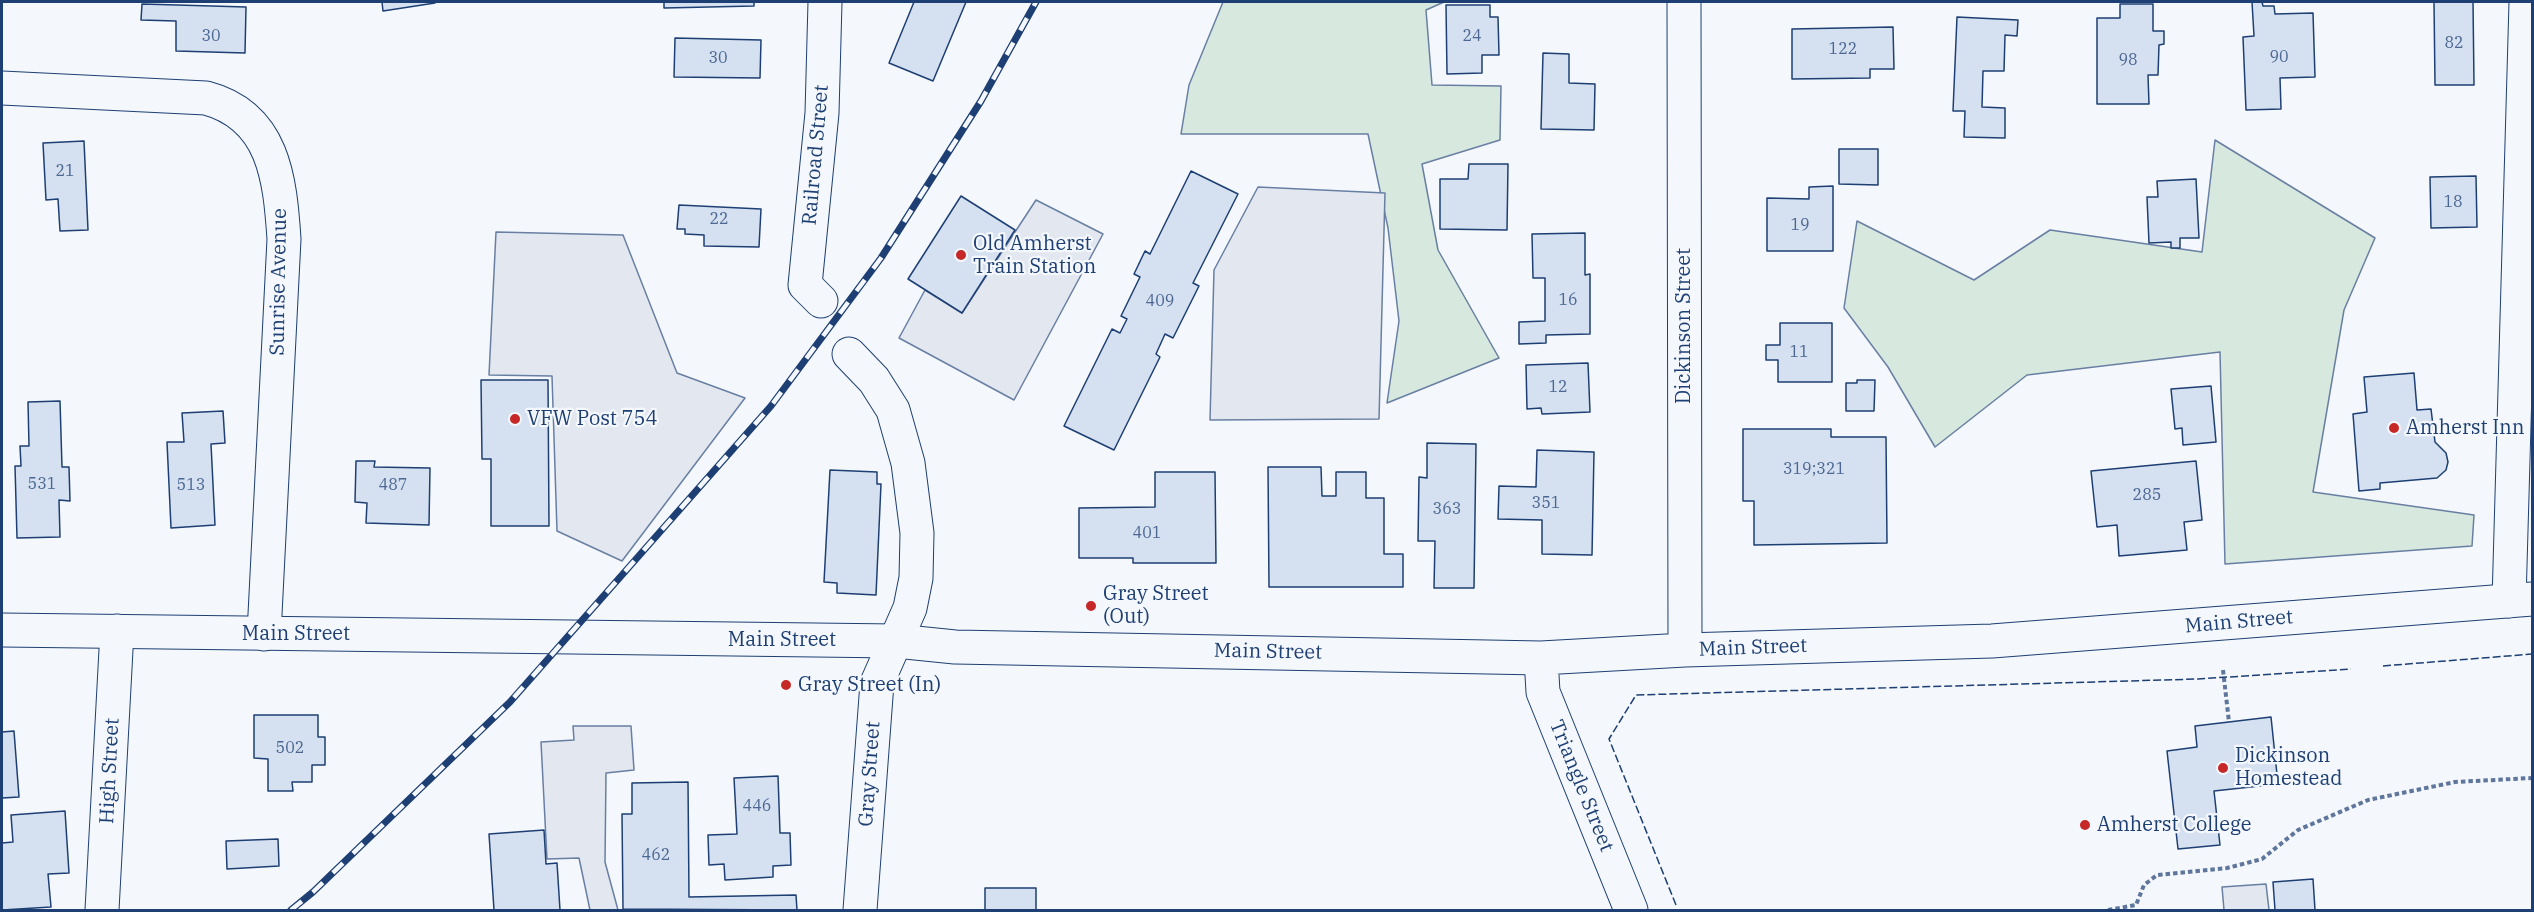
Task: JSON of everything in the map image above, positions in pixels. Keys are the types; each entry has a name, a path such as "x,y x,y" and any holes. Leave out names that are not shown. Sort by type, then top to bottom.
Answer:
{"main road":[{"name":"Railroad Street","path":"821,301 805,285 822,113 825,2"},
{"name":"Dickinson Street","path":"1684,2 1685,650"},
{"path":"2521,600 2526,2"},
{"name":"Sunrise Avenue","path":"2,88 206,98 225,102 253,126 266,145 278,176 284,239 264,634"},
{"path":"849,354 874,380 893,410 908,463 917,533 916,578 910,608 896,641"},
{"name":"Main Street","path":"2,630 896,641 955,647 1540,658 1685,650 1992,641 2521,600"},
{"name":"High Street","path":"102,910 117,631"},
{"name":"Gray Street","path":"860,910 877,683 896,641"},
{"name":"Triangle Street","path":"1540,658 1543,692 1631,910"}],"path":[{"path":"2223,670 2229,722"},
{"path":"2109,910 2136,905 2144,885 2157,875 2227,868 2262,859 2298,830 2368,800 2455,782 2532,778"}],"shaded area":[{"path":"1223,2 1444,2 1426,10 1432,85 1501,86 1500,140 1422,164 1438,250 1499,358 1387,403 1399,321 1388,228 1368,134 1181,134 1189,85"},
{"path":"2215,140 2375,238 2344,310 2313,492 2474,515 2472,546 2225,564 2220,352 2027,375 1935,447 1888,367 1844,308 1857,221 1974,280 2050,230 2202,252"},
{"path":"1258,187 1385,193 1379,419 1210,420 1214,270"},
{"path":"1036,200 1103,234 1014,400 899,338 925,290 962,313"},
{"path":"496,232 623,235 677,373 745,398 622,561 557,531 552,376 489,375"},
{"path":"573,726 631,726 634,770 606,773 605,862 618,910 590,910 579,858 547,859 541,742 574,740"},
{"path":"2266,884 2269,910 2224,910 2222,887"}],"building":[{"path":"382,2 435,2 435,3 383,11"},
{"path":"664,2 754,2 754,6 664,8"},
{"path":"914,2 966,2 933,81 889,63"},
{"path":"2252,2 2262,2 2263,6 2274,6 2275,14 2313,13 2315,77 2280,78 2281,109 2246,110 2243,37 2254,36"},
{"path":"2434,2 2473,2 2474,85 2435,85"},
{"path":"142,4 246,7 245,53 176,51 176,21 141,20"},
{"path":"2120,4 2153,4 2153,31 2164,31 2164,44 2159,45 2158,75 2148,75 2149,104 2097,104 2097,18 2120,18"},
{"path":"1446,5 1490,5 1490,17 1498,17 1499,55 1482,55 1482,73 1447,74"},
{"path":"1957,17 2018,20 2017,36 2005,35 2004,71 1983,71 1982,107 2005,108 2005,138 1964,137 1965,111 1953,111"},
{"path":"1893,27 1894,69 1870,69 1870,78 1792,79 1792,29"},
{"path":"675,38 761,40 760,78 674,77"},
{"path":"1543,53 1569,54 1569,83 1595,84 1594,130 1541,129"},
{"path":"84,141 88,230 60,231 58,199 46,200 43,143"},
{"path":"1839,149 1878,149 1878,185 1839,184"},
{"path":"1469,164 1508,164 1507,230 1440,229 1440,179 1468,179"},
{"path":"1191,171 1238,194 1193,283 1199,286 1173,338 1165,334 1156,354 1160,357 1114,450 1064,426 1112,329 1120,333 1127,319 1121,316 1140,277 1134,274 1145,251 1150,254"},
{"path":"2476,176 2477,227 2431,228 2430,177"},
{"path":"2196,179 2199,238 2180,238 2180,248 2171,248 2171,242 2149,243 2147,197 2158,197 2157,181"},
{"path":"1833,186 1833,251 1767,251 1767,198 1809,199 1809,187"},
{"name":"Old Amherst Train Station","path":"961,196 1015,230 962,313 908,279"},
{"path":"679,205 761,209 759,247 704,246 704,235 685,234 685,229 677,229"},
{"path":"1585,233 1585,275 1590,274 1590,334 1546,335 1546,343 1519,344 1519,322 1545,321 1545,278 1533,278 1532,234"},
{"path":"1780,323 1832,323 1832,382 1778,382 1778,360 1766,360 1766,345 1780,345"},
{"path":"1588,363 1590,412 1542,414 1541,408 1527,409 1526,365"},
{"name":"Amherst Inn","path":"2414,373 2417,410 2431,409 2435,442 2446,453 2448,462 2446,470 2437,478 2380,483 2380,489 2359,491 2353,414 2367,412 2364,377"},
{"name":"VFW Post 754","path":"481,380 548,380 549,526 491,526 491,459 482,459"},
{"path":"1857,380 1875,380 1874,411 1846,411 1846,383 1857,383"},
{"path":"2211,386 2216,442 2183,445 2182,428 2175,429 2171,389"},
{"path":"60,401 62,467 69,467 70,501 59,500 60,537 17,538 15,466 21,466 20,446 29,446 28,402"},
{"path":"223,411 225,443 211,444 215,525 171,528 167,442 184,442 182,413"},
{"path":"1743,429 1831,429 1831,437 1886,437 1887,543 1754,545 1754,501 1743,501"},
{"path":"1427,443 1476,444 1474,588 1434,588 1435,541 1418,541 1419,477 1427,478"},
{"path":"1537,450 1594,452 1592,555 1542,554 1542,520 1498,519 1499,486 1536,487"},
{"path":"356,461 375,461 374,467 430,468 429,525 366,523 367,503 355,502"},
{"path":"2196,461 2202,520 2184,522 2187,550 2119,556 2117,525 2097,527 2091,471"},
{"path":"1268,467 1321,467 1322,496 1336,496 1336,472 1366,472 1366,498 1384,498 1384,554 1403,554 1403,587 1269,587"},
{"path":"830,470 877,472 877,484 881,484 876,595 837,593 837,583 824,582"},
{"path":"1155,472 1215,472 1216,563 1133,563 1133,558 1079,558 1079,508 1155,507"},
{"path":"254,715 318,715 318,737 325,737 325,765 312,765 312,782 292,782 293,791 268,791 268,759 254,758"},
{"name":"Dickinson Homestead","path":"2271,717 2278,784 2214,791 2220,845 2178,849 2167,751 2197,747 2195,726"},
{"path":"14,731 19,797 2,798 2,732"},
{"path":"778,776 780,833 790,833 791,865 773,866 773,877 725,880 724,864 709,865 708,835 737,834 734,778"},
{"path":"688,782 689,897 796,895 797,910 623,909 622,814 632,814 632,783"},
{"path":"65,811 69,873 48,874 51,907 2,910 2,843 13,842 11,815"},
{"path":"544,830 546,864 557,863 560,910 494,910 489,834"},
{"path":"278,839 279,866 227,869 226,841"},
{"path":"2313,879 2315,910 2275,910 2273,882"},
{"path":"985,888 1036,888 1036,910 985,910"}],"railway":[{"path":"291,910 313,892 510,702 771,406 881,258 981,101 1036,2"}],"fence":[{"path":"2383,666 2532,654"},
{"path":"1676,905 1609,739 1636,695 2198,679 2351,669"}],"place":[{"name":"Old Amherst Train Station","path":"961,255"},
{"name":"VFW Post 754","path":"515,419"},
{"name":"Amherst Inn","path":"2394,428"},
{"name":"Gray Street (Out)","path":"1091,606"},
{"name":"Gray Street (In)","path":"786,685"},
{"name":"Dickinson Homestead","path":"2223,768"},
{"name":"Amherst College","path":"2085,825"}]}
